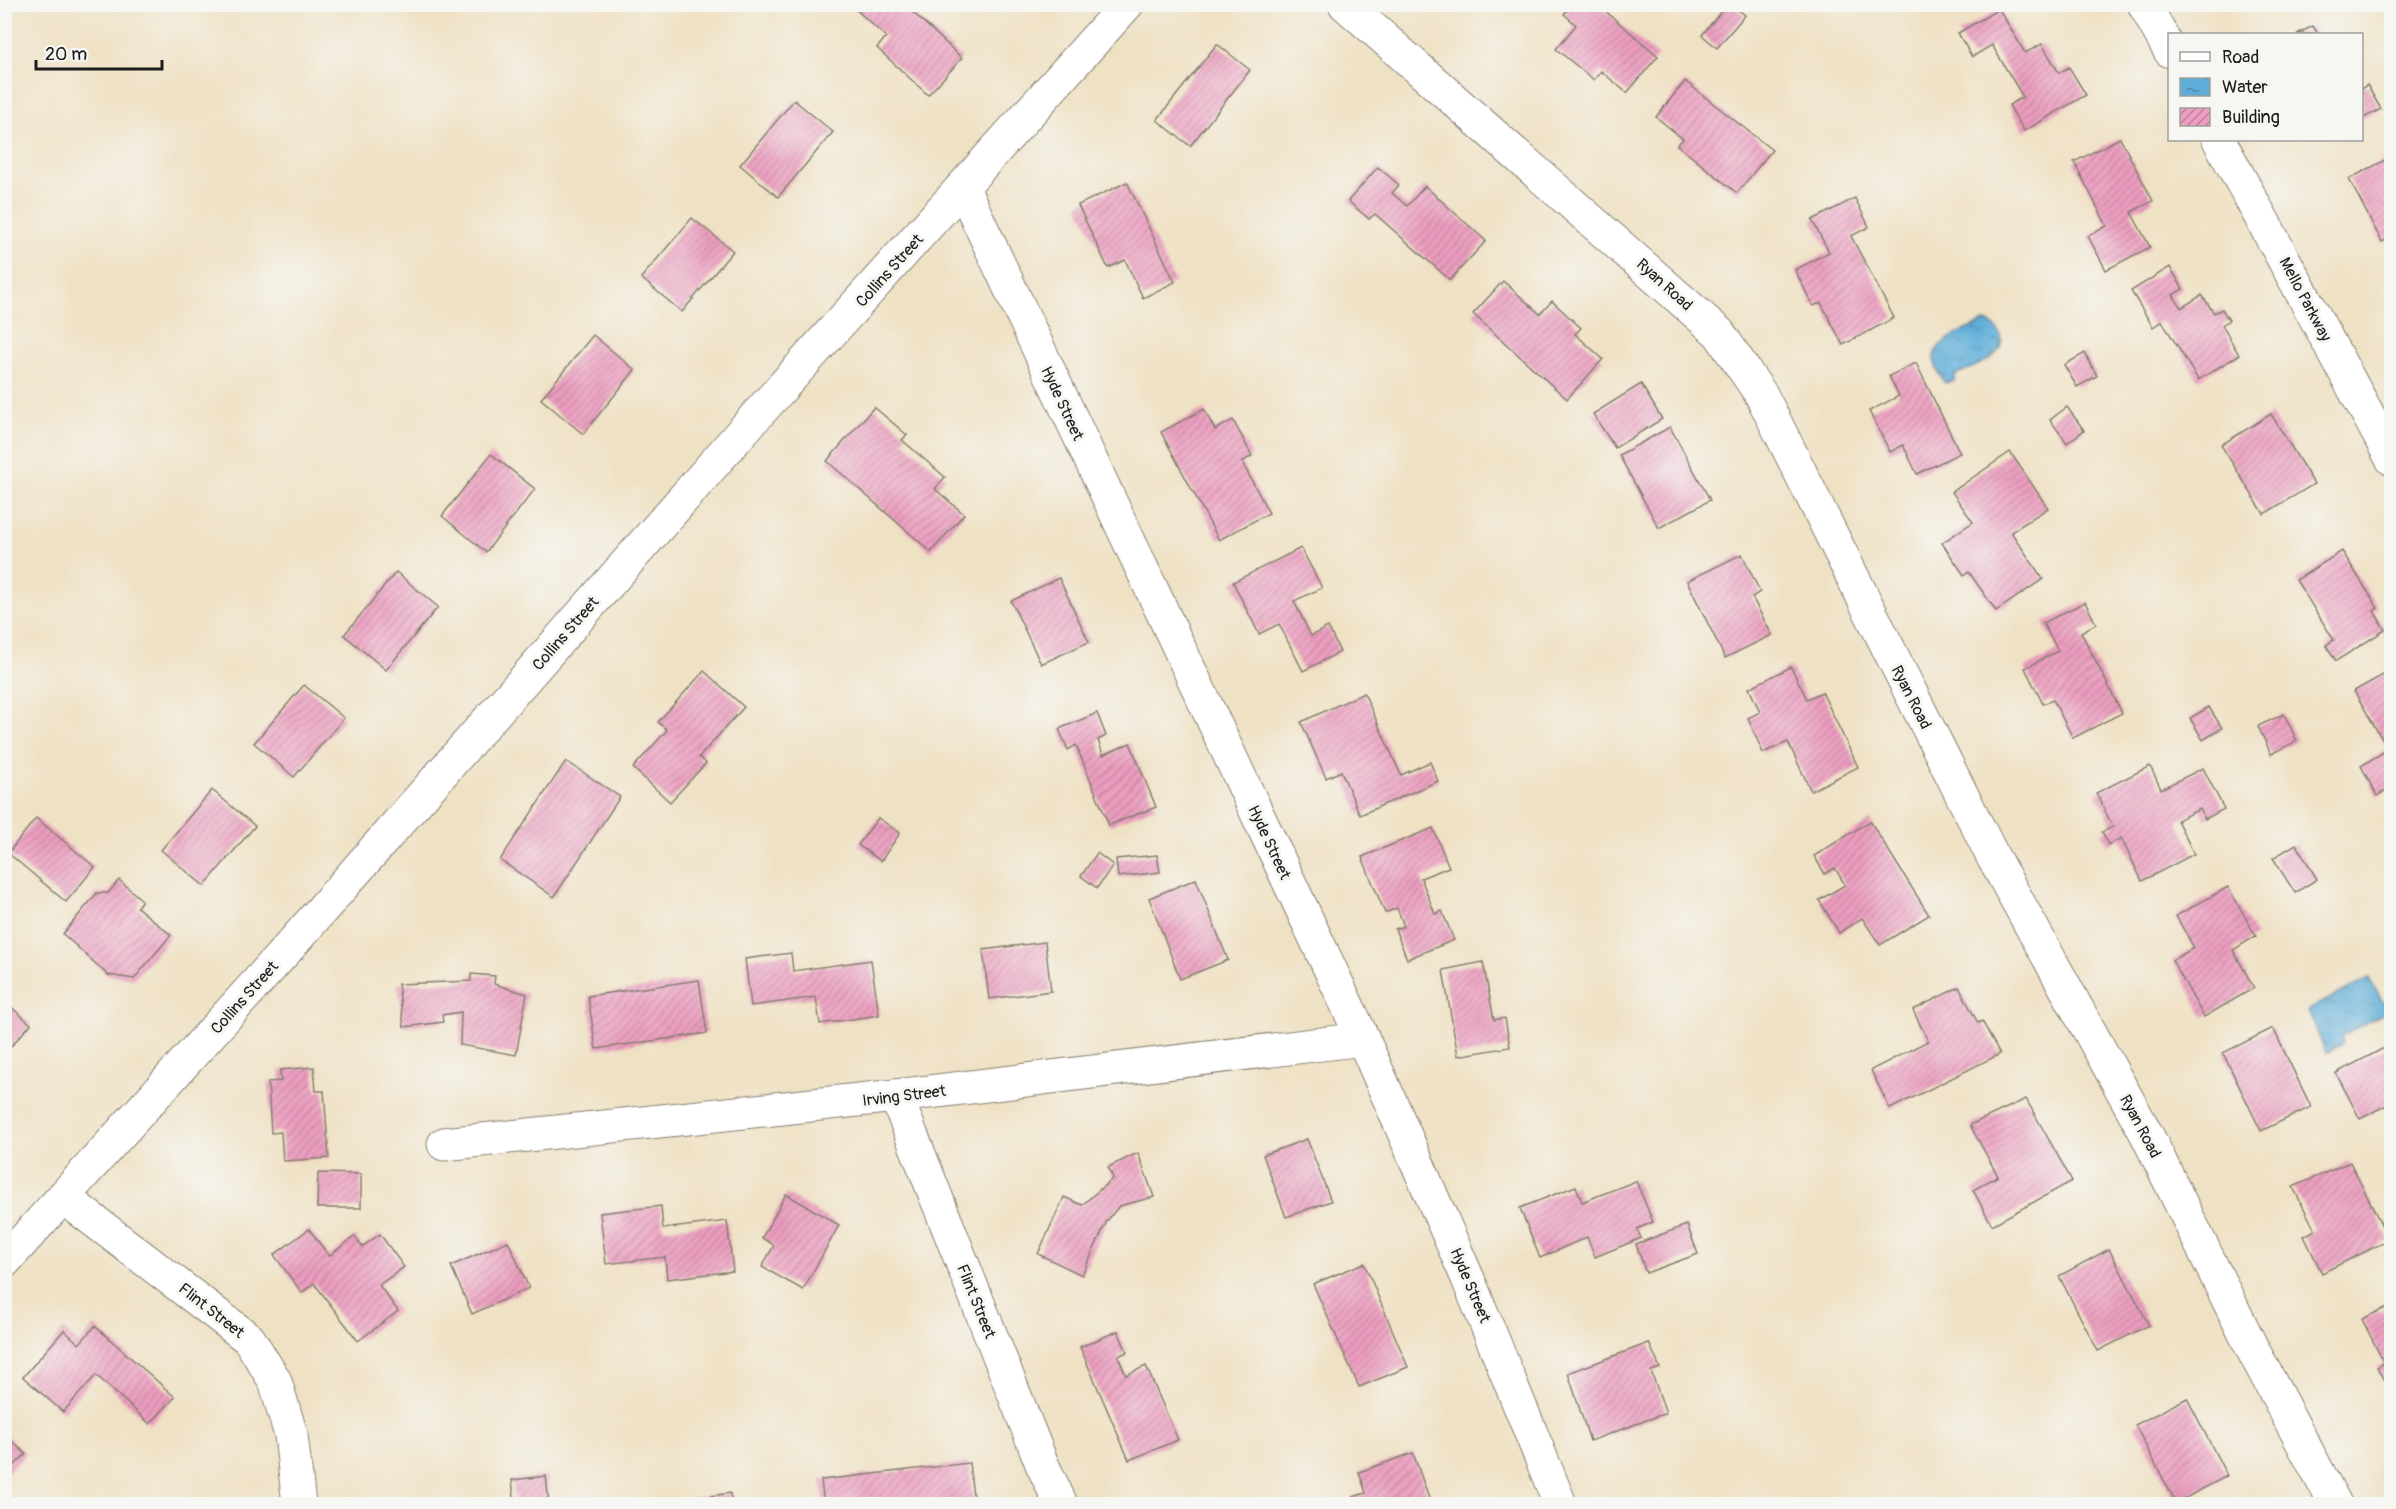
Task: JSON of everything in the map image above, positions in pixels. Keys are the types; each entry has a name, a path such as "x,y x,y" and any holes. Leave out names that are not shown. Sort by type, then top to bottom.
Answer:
{"street":[{"name":"Collins Street","path":"4,1262 290,947 748,425 963,189 1127,4"},
{"name":"Ryan Road","path":"1345,4 1719,333 1762,396 1993,857 2147,1135 2253,1350 2335,1504"},
{"path":"2144,4 2168,49"},
{"name":"Mello Parkway","path":"2220,141 2391,459"},
{"name":"Hyde Street","path":"963,189 1363,1039 1468,1279 1560,1504"},
{"name":"Irving Street","path":"444,1144 896,1096 1363,1039"},
{"name":"Flint Street","path":"896,1096 1060,1504"},
{"name":"Flint Street","path":"63,1197 249,1339 275,1381 291,1435 299,1504"}],"water":[{"path":"1985,322 1994,326 1999,332 2002,342 1999,349 1987,360 1955,375 1954,381 1945,383 1934,360 1938,349 1950,338"},
{"path":"2369,978 2388,1011 2341,1036 2342,1044 2326,1053 2308,1010"}],"building":[{"path":"850,4 904,4 962,58 928,95 877,48 886,37"},
{"path":"1572,4 1597,4 1658,56 1627,93 1601,71 1594,80 1556,49 1576,25 1564,14"},
{"path":"1727,4 1731,4 1745,15 1717,48 1702,35"},
{"path":"1999,9 2025,53 2042,44 2059,73 2069,67 2086,95 2024,131 2009,105 2023,97 1992,45 1972,57 1958,33"},
{"path":"2313,26 2317,33 2299,33"},
{"path":"1217,44 1250,70 1190,146 1157,120"},
{"path":"1685,81 1772,150 1737,193 1677,145 1683,139 1656,117"},
{"path":"2367,85 2381,109 2363,118 2363,87"},
{"path":"794,100 833,132 778,197 740,165"},
{"path":"2120,138 2153,201 2131,212 2150,247 2106,270 2088,236 2107,226 2074,162"},
{"path":"2387,159 2392,167 2392,237 2382,242 2349,179"},
{"path":"1378,167 1399,185 1392,193 1407,206 1425,186 1486,241 1450,280 1375,214 1369,219 1348,201"},
{"path":"1127,182 1175,282 1143,298 1125,260 1108,268 1078,205"},
{"path":"1855,198 1869,227 1851,236 1894,318 1843,345 1821,303 1813,306 1795,270 1829,252 1812,220"},
{"path":"692,218 733,251 682,312 641,278"},
{"path":"2170,267 2183,289 2173,295 2181,308 2202,295 2214,313 2222,309 2229,320 2222,325 2239,355 2198,380 2162,321 2153,327 2131,291"},
{"path":"1503,281 1540,314 1552,301 1581,328 1575,334 1603,359 1567,399 1473,314"},
{"path":"593,335 635,370 583,434 541,399"},
{"path":"2085,353 2097,376 2077,387 2064,365"},
{"path":"1916,363 1960,453 1917,474 1903,445 1890,452 1869,411 1899,396 1889,376"},
{"path":"1641,384 1662,419 1615,448 1593,414"},
{"path":"874,407 907,435 902,440 945,477 935,489 964,514 931,552 827,461"},
{"path":"2067,407 2084,430 2067,443 2050,420"},
{"path":"1204,409 1215,430 1233,420 1252,456 1242,462 1269,513 1219,540 1161,432"},
{"path":"2271,414 2314,484 2264,514 2221,445"},
{"path":"1670,427 1710,500 1659,528 1619,455"},
{"path":"2010,452 2048,508 2011,532 2043,579 1996,611 1969,572 1964,575 1942,543 1973,522 1952,492"},
{"path":"491,454 535,489 486,552 442,516"},
{"path":"1301,548 1322,588 1294,601 1311,636 1328,627 1340,652 1303,671 1279,624 1259,634 1233,582"},
{"path":"2342,551 2378,608 2374,611 2385,630 2336,661 2326,645 2334,640 2296,580"},
{"path":"1742,554 1760,592 1752,597 1772,635 1725,658 1687,581"},
{"path":"396,572 438,607 386,670 344,635"},
{"path":"1059,578 1089,642 1041,664 1011,601"},
{"path":"2085,602 2096,624 2081,632 2122,713 2073,738 2053,700 2043,704 2025,668 2058,651 2043,623"},
{"path":"1791,667 1807,699 1822,692 1858,767 1811,791 1788,742 1763,753 1748,718 1760,712 1749,688"},
{"path":"2392,670 2392,787 2377,796 2361,766 2388,749 2354,691"},
{"path":"704,671 744,707 699,757 706,763 670,802 633,768 667,730 658,722"},
{"path":"304,685 344,718 294,777 254,743"},
{"path":"1364,693 1401,775 1430,762 1438,781 1360,815 1341,771 1326,778 1301,722"},
{"path":"2209,707 2222,728 2203,740 2190,718"},
{"path":"1097,713 1106,736 1098,740 1103,755 1130,743 1156,807 1109,825 1076,745 1068,750 1059,729"},
{"path":"2284,714 2297,741 2271,754 2258,726"},
{"path":"566,761 620,797 554,897 500,860"},
{"path":"2150,766 2161,789 2203,768 2224,809 2205,819 2200,809 2177,820 2194,854 2142,881 2121,838 2108,845 2102,832 2113,827 2096,793"},
{"path":"212,790 255,826 204,886 161,850"},
{"path":"36,818 95,867 66,902 8,853"},
{"path":"878,818 900,833 881,861 858,845"},
{"path":"1870,821 1929,915 1880,945 1862,918 1839,933 1819,900 1845,885 1835,868 1825,874 1814,856"},
{"path":"1433,828 1449,867 1421,878 1435,914 1442,911 1454,940 1407,959 1395,929 1404,926 1397,908 1385,913 1362,857"},
{"path":"2296,844 2317,879 2295,893 2273,858"},
{"path":"1097,853 1113,865 1097,888 1081,876"},
{"path":"1157,855 1160,872 1118,877 1116,859"},
{"path":"1196,879 1228,960 1180,979 1149,898"},
{"path":"119,880 142,900 137,907 171,935 134,979 108,975 63,934 97,893 108,893"},
{"path":"2228,887 2256,936 2233,950 2254,988 2204,1017 2172,960 2194,948 2176,916"},
{"path":"1045,942 1051,991 989,999 983,950"},
{"path":"791,953 793,971 871,960 879,1015 820,1024 816,997 751,1006 745,959"},
{"path":"1483,962 1494,1020 1505,1018 1510,1047 1458,1056 1443,970"},
{"path":"471,974 495,976 494,984 527,994 516,1055 460,1045 461,1012 442,1015 443,1022 404,1027 398,984 471,981"},
{"path":"699,980 707,1033 596,1049 588,996"},
{"path":"1959,987 1978,1023 1982,1021 2000,1054 1890,1109 1871,1070 1928,1041 1913,1010"},
{"path":"4,1001 31,1024 4,1054"},
{"path":"2273,1028 2311,1107 2261,1131 2223,1053"},
{"path":"2392,1044 2392,1102 2360,1119 2336,1073"},
{"path":"314,1067 316,1091 324,1091 329,1158 283,1161 281,1132 271,1133 268,1082 281,1081 280,1070"},
{"path":"2026,1099 2072,1181 1992,1225 1973,1190 1998,1176 1970,1125"},
{"path":"1307,1139 1331,1201 1286,1217 1263,1155"},
{"path":"1138,1153 1154,1197 1119,1206 1107,1221 1082,1275 1038,1254 1064,1197 1082,1205 1113,1178 1108,1167"},
{"path":"2350,1162 2389,1240 2322,1273 2304,1236 2315,1230 2293,1187"},
{"path":"318,1173 361,1174 361,1208 317,1208"},
{"path":"1636,1181 1653,1222 1637,1229 1641,1238 1595,1257 1587,1237 1540,1258 1520,1208 1576,1186 1582,1202"},
{"path":"786,1194 839,1225 803,1290 762,1267 774,1245 762,1238"},
{"path":"661,1206 663,1229 727,1221 733,1271 667,1279 665,1257 606,1264 600,1213"},
{"path":"1687,1225 1698,1254 1646,1273 1636,1244"},
{"path":"309,1229 329,1256 355,1236 362,1247 380,1234 404,1267 379,1285 398,1311 358,1341 314,1283 302,1293 274,1255"},
{"path":"508,1241 529,1288 472,1314 451,1266"},
{"path":"2109,1249 2149,1325 2098,1351 2059,1276"},
{"path":"1364,1263 1408,1367 1359,1387 1313,1284"},
{"path":"2392,1305 2392,1396 2377,1367 2384,1363 2362,1319"},
{"path":"95,1326 175,1397 150,1424 96,1375 63,1412 23,1377 64,1330 79,1344"},
{"path":"1118,1331 1127,1352 1118,1356 1126,1375 1146,1366 1178,1440 1129,1460 1080,1347"},
{"path":"1649,1343 1660,1368 1651,1371 1666,1413 1590,1441 1568,1373"},
{"path":"2187,1398 2227,1476 2176,1503 2135,1425"},
{"path":"4,1434 26,1454 4,1476"},
{"path":"1413,1453 1431,1504 1356,1504 1353,1497 1366,1493 1359,1472"},
{"path":"969,1463 974,1504 824,1504 821,1480"},
{"path":"546,1476 549,1504 515,1504 512,1480"},
{"path":"730,1493 732,1504 670,1504 670,1502"}]}
